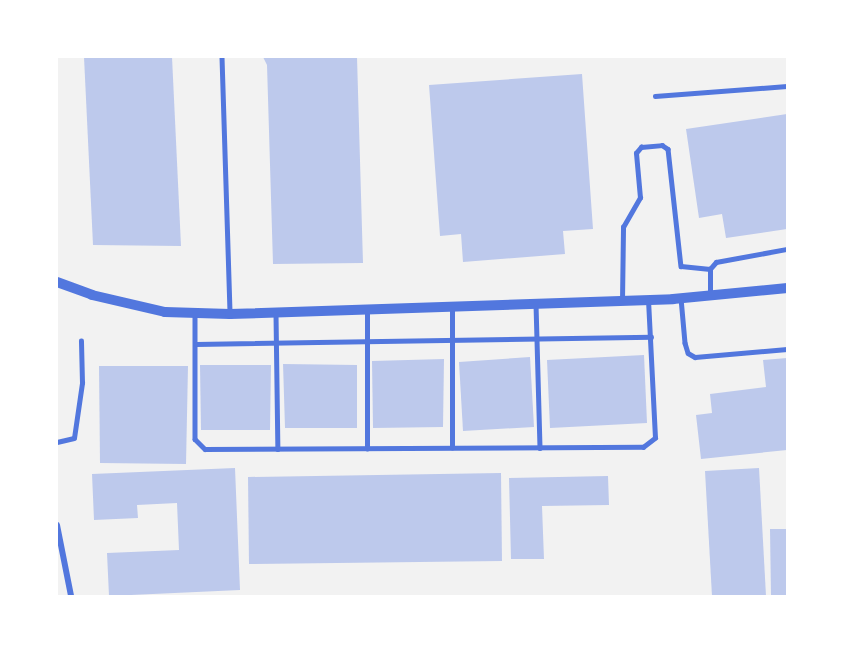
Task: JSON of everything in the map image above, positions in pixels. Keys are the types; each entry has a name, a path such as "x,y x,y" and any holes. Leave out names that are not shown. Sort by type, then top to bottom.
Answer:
{"street":[{"path":"57,282 131,306 195,314 648,300 787,288"},
{"path":"57,525 70,596"}],"lane":[{"path":"222,57 230,314"},
{"path":"655,96 787,86"},
{"path":"622,301 623,227 640,198 636,153 640,147 662,145 668,149 681,266 710,268 722,258 787,249"},
{"path":"710,268 710,296"},
{"path":"681,298 685,343 688,353 695,357 787,349"},
{"path":"195,314 198,445 205,449 642,447 655,438 648,300"},
{"path":"536,304 539,339 540,448"},
{"path":"452,307 450,341 452,448"},
{"path":"367,310 367,448"},
{"path":"276,313 278,449"},
{"path":"196,344 366,344 651,337"},
{"path":"57,442 74,438 82,382 81,341"}],"building":[{"path":"84,57 172,57 181,246 93,245"},
{"path":"263,57 357,57 363,263 273,264 267,65"},
{"path":"582,74 593,229 563,231 565,254 463,262 461,234 440,236 429,85"},
{"path":"787,114 787,229 726,238 722,214 699,218 686,129"},
{"path":"644,355 647,423 550,428 547,360"},
{"path":"530,357 534,427 463,431 459,362"},
{"path":"787,358 787,450 701,459 696,415 712,413 710,394 766,387 763,360"},
{"path":"444,359 443,427 373,428 372,361"},
{"path":"283,364 357,365 357,428 285,428"},
{"path":"200,365 271,365 270,430 201,430"},
{"path":"99,366 188,366 186,464 100,463"},
{"path":"235,468 240,590 109,596 107,553 179,550 177,503 137,505 138,518 94,520 92,474"},
{"path":"759,468 766,596 712,596 705,471"},
{"path":"501,473 502,561 249,564 248,477"},
{"path":"608,476 609,505 542,506 544,559 511,559 509,478"},
{"path":"770,529 787,529 787,596 771,596"}]}
